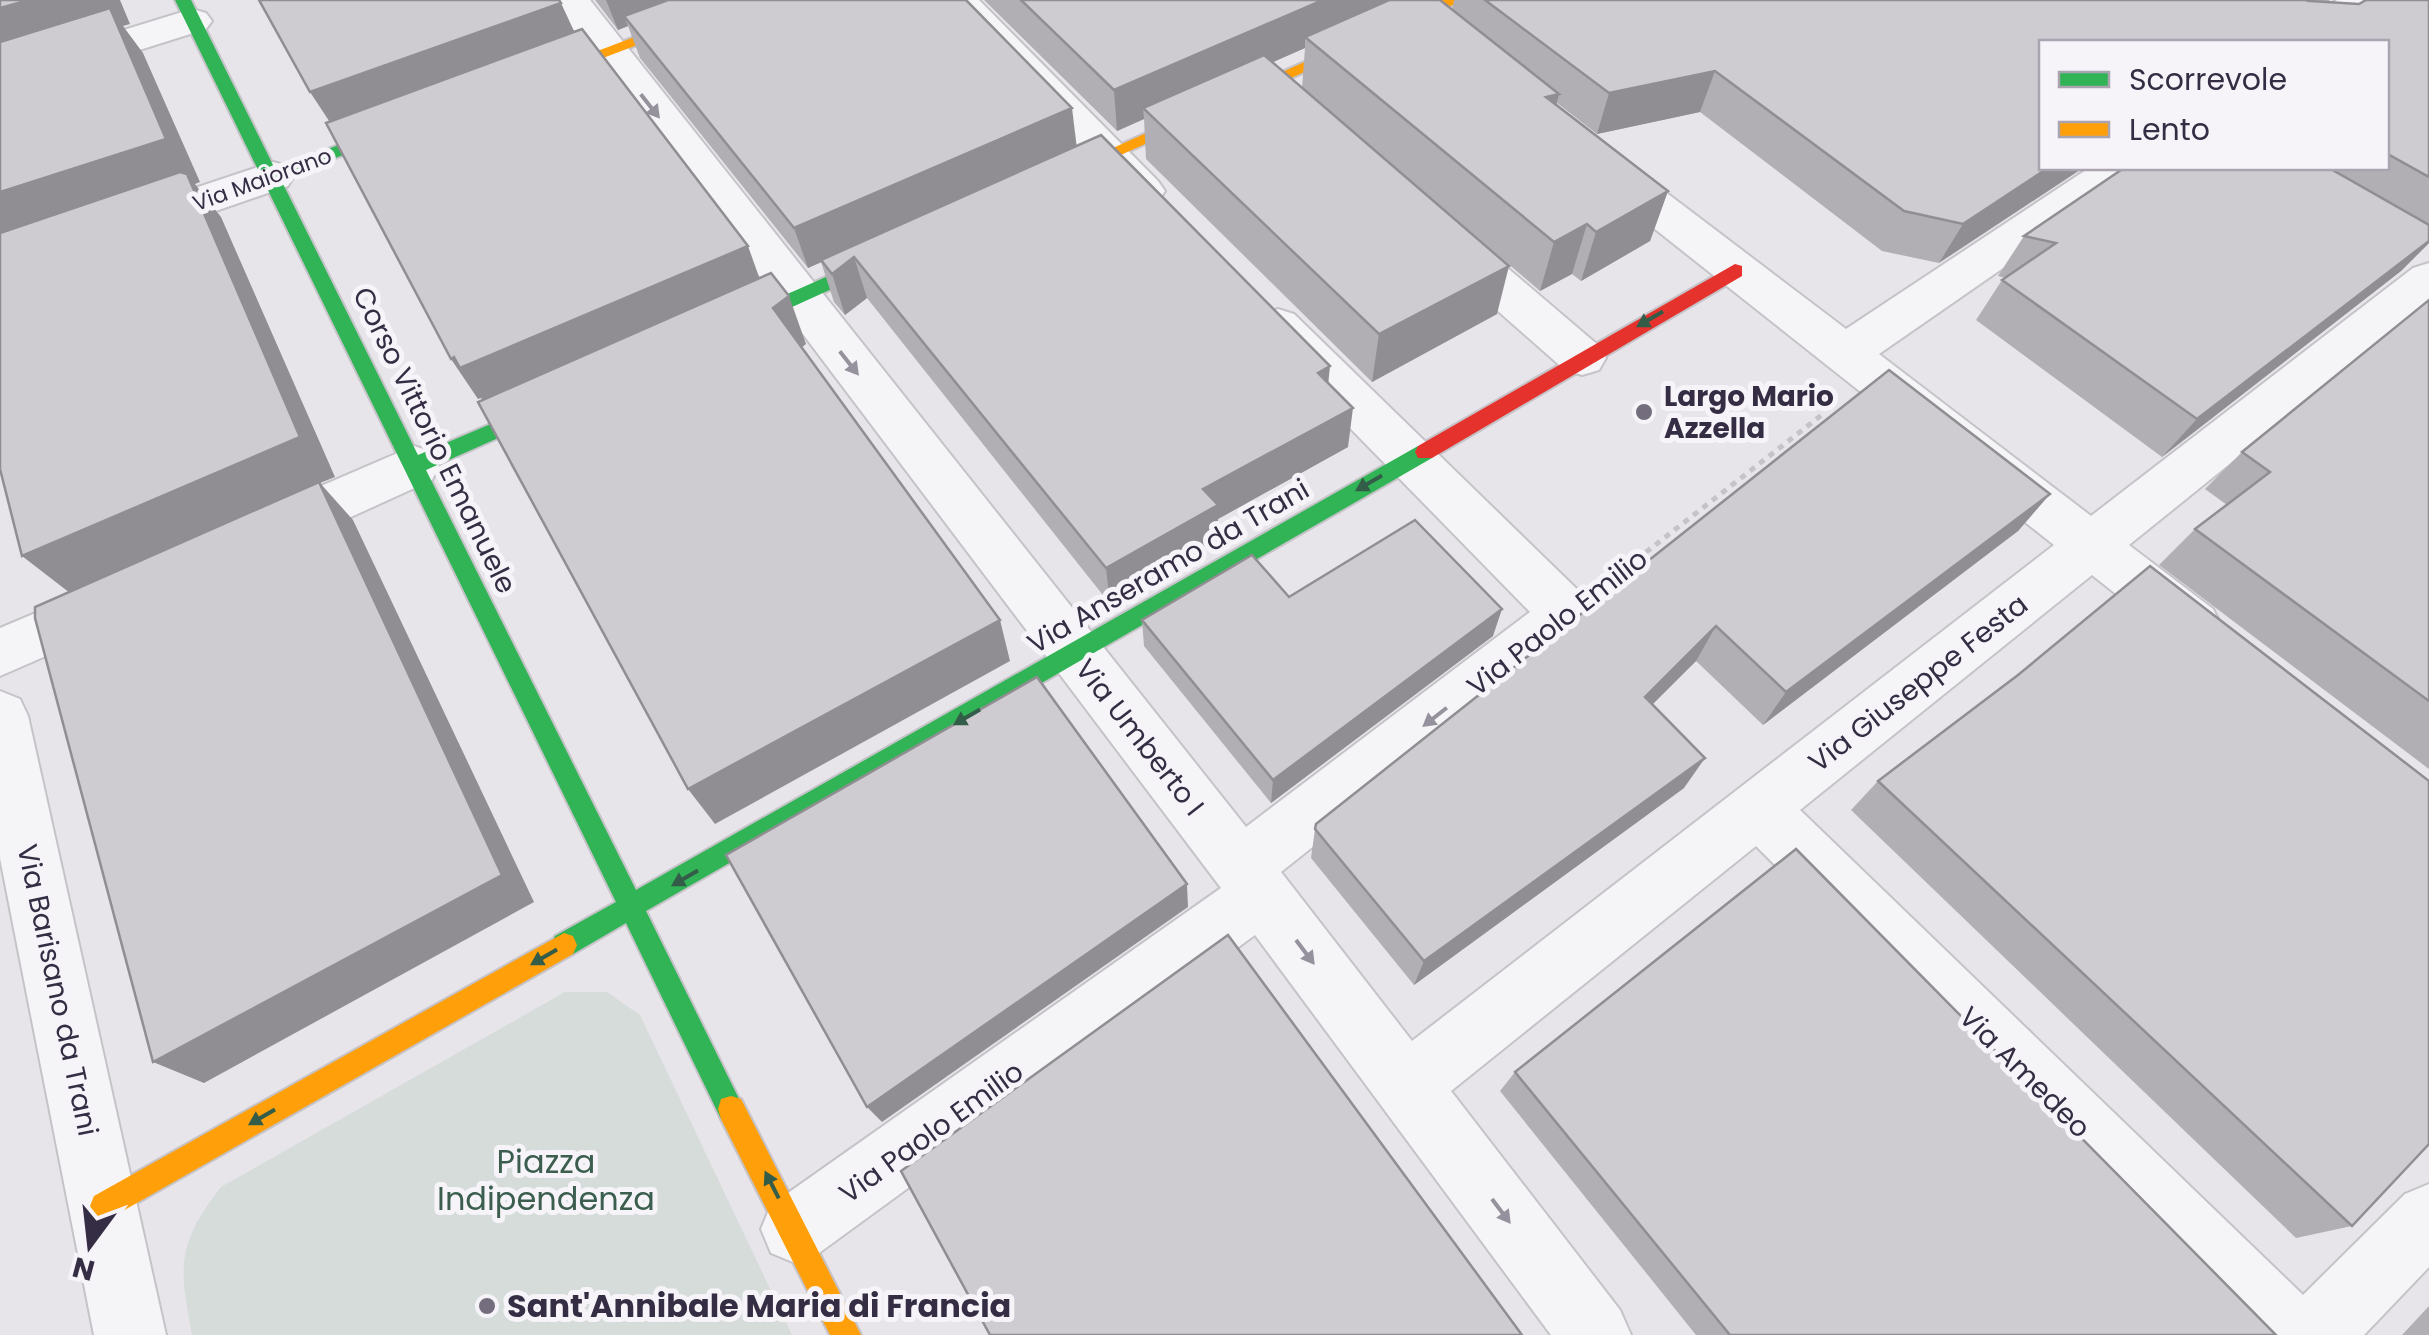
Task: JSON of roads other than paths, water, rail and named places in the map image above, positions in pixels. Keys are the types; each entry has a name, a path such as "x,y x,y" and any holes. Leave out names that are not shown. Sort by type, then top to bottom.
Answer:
{"street":[{"name":"Via Umberto I","path":"570,0 1251,881 1595,1335"},
{"path":"514,85 747,0"},
{"path":"957,0 1176,223"},
{"path":"2304,40 2363,0"},
{"path":"1021,194 1106,154 1279,95 1422,6 1462,53"},
{"path":"0,81 188,10"},
{"name":"Corso Vittorio Emanuele","path":"188,10 273,176 629,909"},
{"name":"Via Maiorano","path":"0,270 273,176 440,113"},
{"path":"1568,138 2230,654"},
{"path":"1857,365 2115,170"},
{"path":"1424,220 1582,358"},
{"path":"706,338 918,242"},
{"name":"Via Giuseppe Festa","path":"1406,1086 2093,546 2418,262"},
{"name":"Via Anseramo da Trani","path":"629,909 1076,655 1734,271"},
{"path":"1245,293 1410,459"},
{"path":"216,555 578,394"},
{"name":"Via Paolo Emilio","path":"795,1230 1251,881 1567,614 1410,459"},
{"path":"0,653 144,588"},
{"name":"Via Barisano da Trani","path":"0,716 104,1206"},
{"name":"Via Amedeo","path":"1758,808 2293,1335"},
{"path":"130,1335 104,1206 629,909 846,1335"},
{"path":"2314,1335 2429,1218"}],"place":[{"name":"Largo Mario Azzella","path":"1644,412"},
{"name":"Sant'Annibale Maria di Francia","path":"487,1306"}],"park label":[{"name":"Piazza Indipendenza","path":"546,1180"}]}
